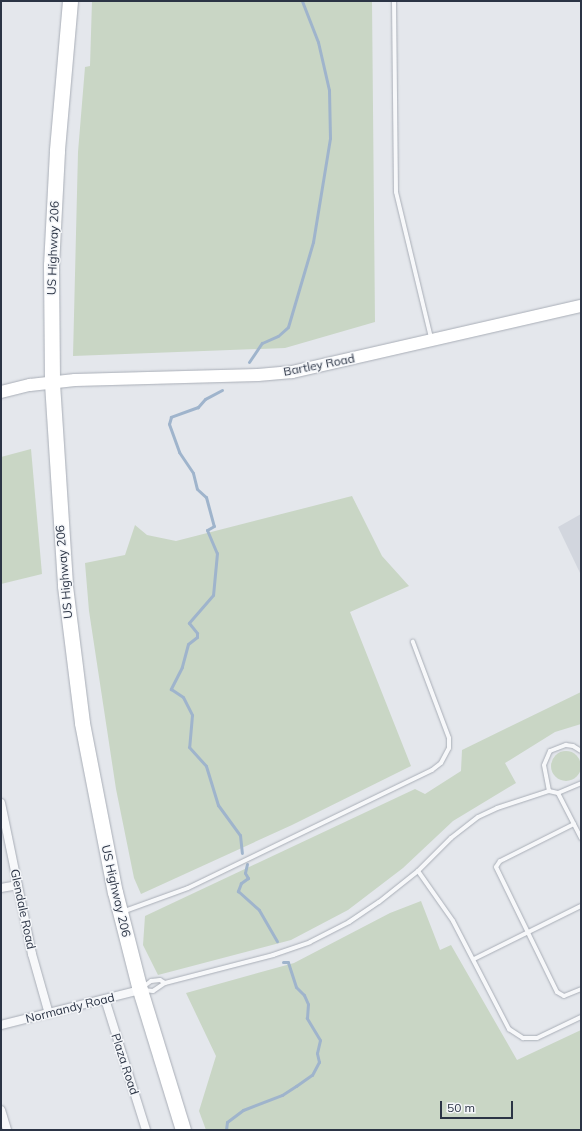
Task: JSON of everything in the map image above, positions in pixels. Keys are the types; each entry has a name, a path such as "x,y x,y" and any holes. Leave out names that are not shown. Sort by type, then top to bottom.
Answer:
{"highway":[{"name":"US Highway 206","path":"70,1 53,208 52,383 57,492 70,640 92,776 120,912 140,990 183,1130"}],"street":[{"name":"Bartley Road","path":"1,392 52,383 275,374 326,366 431,340 581,306"},
{"name":"Glendale Road","path":"1,803 32,954 49,1014"},
{"path":"1,888 18,885"},
{"name":"Normandy Road","path":"1,1025 140,990"},
{"name":"Plaza Road","path":"105,999 146,1130"},
{"path":"1,1110 7,1130"}],"lane":[{"path":"394,1 396,192 431,340"},
{"path":"120,912 188,888 432,770 441,763 449,748 449,738 413,642"},
{"path":"549,791 544,765 550,751 566,745 581,751"},
{"path":"140,990 153,991 165,983 273,955 310,942 364,912 418,871 456,834 478,817 497,808 549,791 558,793 581,782"},
{"path":"558,793 581,838"},
{"path":"574,824 497,863 496,869 559,994 566,996 581,989"},
{"path":"418,871 434,891 474,959 506,1024 518,1036 537,1038 581,1017"},
{"path":"474,959 581,906"},
{"path":"140,990 151,981 160,980 165,983"}],"shaded area":[{"path":"581,514 581,575 558,527"}],"green space":[{"path":"92,1 372,1 375,322 285,348 73,356 78,152 85,67 90,66"},
{"path":"31,449 42,574 1,584 1,457"},
{"path":"352,496 382,556 409,586 350,612 411,766 292,825 141,894 134,878 116,789 89,611 85,563 125,555 135,525 147,535 176,541"},
{"path":"581,692 581,724 555,732 505,763 516,783 453,821 403,868 348,910 291,940 158,975 143,945 145,916 415,789 425,794 461,771 462,750"},
{"path":"566,751 577,755 581,766 577,777 566,781 555,777 551,766 555,755"},
{"path":"421,901 440,950 451,945 517,1060 581,1030 581,1130 206,1130 199,1111 216,1056 186,993 294,963 390,913"}],"waterway":[{"path":"249,362 262,343 278,336 288,327 313,242 330,138 329,90 318,42 302,1"},
{"path":"222,390 205,399 198,407 171,417 169,424 179,452 193,473 197,489 206,497 214,526 207,530 217,553 213,595 189,623 197,633 197,637 188,644 182,667 171,689 183,697 192,715 189,747 206,766 218,805 240,835 242,853"},
{"path":"247,864 245,873 248,878 241,883 238,891 259,910 277,941"},
{"path":"226,1130 227,1122 243,1110 282,1095 312,1075 319,1062 317,1053 320,1040 307,1018 308,1004 304,995 296,987 288,962 283,962"}]}
